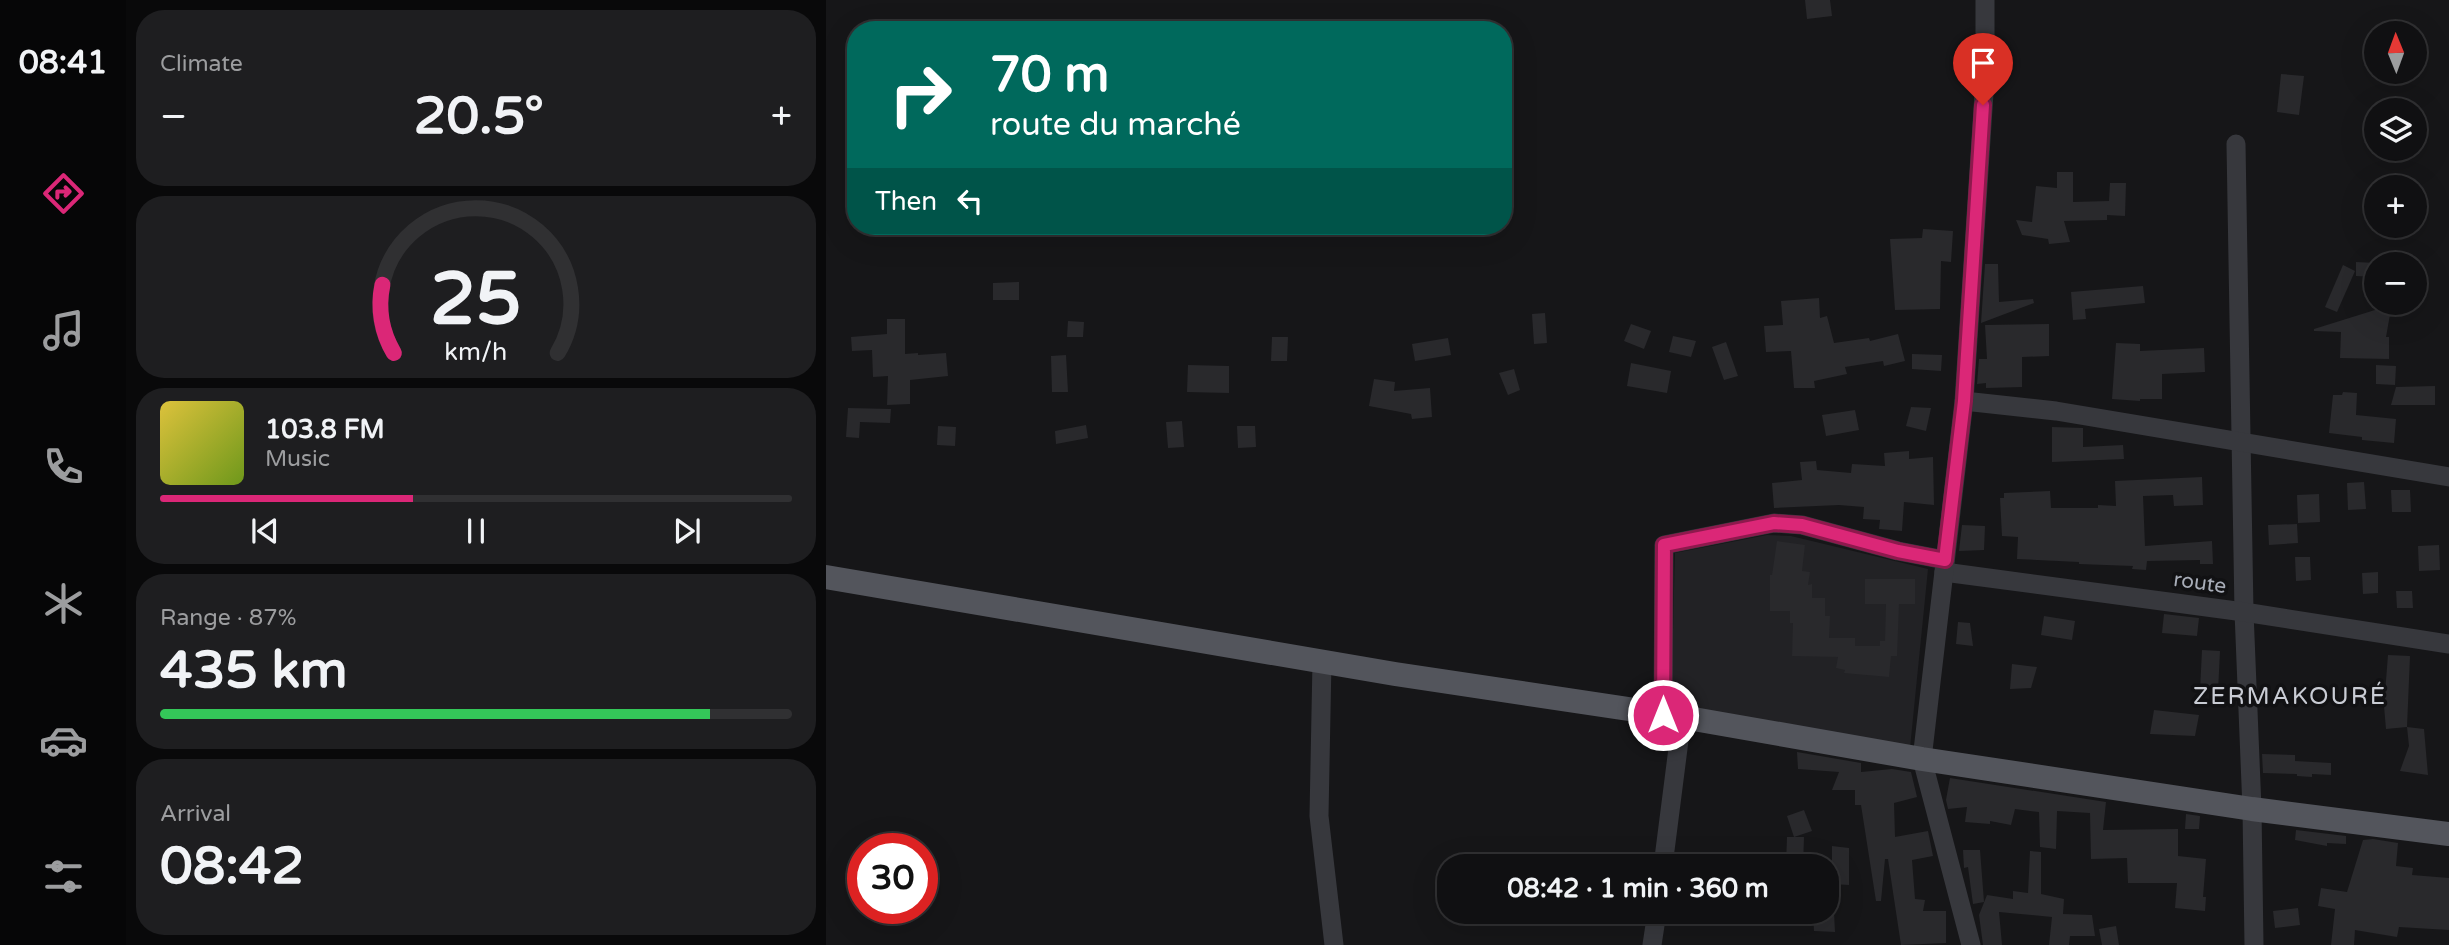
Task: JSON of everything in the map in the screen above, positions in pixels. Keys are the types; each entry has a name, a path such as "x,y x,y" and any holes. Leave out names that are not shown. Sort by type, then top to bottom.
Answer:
{"main road":[{"path":"826,577 1922,759 2252,809 2449,834"}],"street":[{"path":"1971,945 1922,759 1964,401 1985,78 1985,0"},
{"path":"2236,144 2254,945"},
{"path":"1964,401 2056,411 2449,477"},
{"name":"route","path":"1673,716 1664,545 1774,523 1802,525 1944,566 2449,644"},
{"path":"1322,661 1319,816 1334,945"},
{"path":"1663,854 1673,716"},
{"path":"1652,945 1655,924"}],"shaded area":[{"path":"1767,535 1791,536 1928,569 1910,748 1671,705 1675,553"}],"building":[{"path":"1805,0 1830,0 1832,16 1807,19"},
{"path":"2281,74 2304,76 2299,115 2277,112"},
{"path":"2057,172 2073,172 2073,202 2109,201 2110,183 2126,183 2125,216 2107,215 2107,220 2064,221 2070,242 2049,244 2048,239 2022,235 2016,220 2032,222 2036,186 2057,188"},
{"path":"1923,229 1953,231 1951,262 1941,261 1940,309 1895,310 1890,239 1922,238"},
{"path":"2356,262 2364,262 2364,276 2356,276"},
{"path":"1985,264 1998,264 1999,302 2033,299 2034,303 1981,323"},
{"path":"2343,265 2355,271 2337,312 2325,307"},
{"path":"1019,282 1019,300 993,300 993,283"},
{"path":"2143,286 2145,303 2085,309 2086,319 2073,320 2071,292"},
{"path":"1819,298 1820,318 1827,316 1834,343 1869,338 1870,341 1898,334 1905,361 1884,366 1883,361 1845,367 1847,374 1814,381 1815,388 1794,388 1791,351 1766,352 1764,326 1783,325 1781,301"},
{"path":"1545,313 1547,343 1534,344 1532,314"},
{"path":"2364,313 2390,315 2386,337 2389,337 2389,359 2340,358 2341,332 2314,329"},
{"path":"887,319 905,319 905,354 946,353 948,376 910,380 910,404 887,405 888,376 873,377 872,350 852,351 851,337 887,334"},
{"path":"1068,321 1084,322 1083,337 1067,337"},
{"path":"1631,324 1651,331 1644,349 1624,341"},
{"path":"2049,324 2049,356 2022,357 2022,387 1986,388 1986,383 1977,384 1979,359 1987,359 1985,325"},
{"path":"1673,336 1696,341 1691,357 1669,352"},
{"path":"1272,337 1288,337 1287,361 1271,361"},
{"path":"1448,338 1451,355 1415,361 1412,344"},
{"path":"1726,342 1738,376 1724,380 1712,347"},
{"path":"2116,343 2140,344 2140,351 2204,348 2205,372 2162,374 2162,399 2112,399"},
{"path":"1912,354 1942,355 1941,371 1912,369"},
{"path":"1066,355 1068,392 1052,392 1051,356"},
{"path":"1631,363 1671,371 1667,393 1627,386"},
{"path":"1188,365 1229,366 1229,393 1187,392"},
{"path":"2376,365 2396,366 2395,385 2376,384"},
{"path":"1514,369 1520,390 1508,395 1499,373"},
{"path":"1374,379 1395,382 1394,391 1430,388 1432,417 1412,419 1411,414 1369,406"},
{"path":"2435,386 2435,405 2391,405 2396,387"},
{"path":"2343,392 2357,393 2356,415 2396,419 2394,443 2329,433 2333,395 2342,395"},
{"path":"1911,407 1931,408 1926,431 1906,426"},
{"path":"848,408 891,409 890,423 860,422 859,438 846,437"},
{"path":"1855,410 1859,430 1826,436 1822,415"},
{"path":"1182,421 1184,447 1168,448 1166,422"},
{"path":"1086,425 1088,438 1056,444 1055,431"},
{"path":"938,426 956,427 955,446 937,445"},
{"path":"1237,426 1255,426 1256,447 1238,448"},
{"path":"2052,427 2083,428 2083,447 2123,445 2124,459 2052,462"},
{"path":"1909,451 1909,459 1933,457 1934,505 1904,502 1902,531 1879,529 1880,520 1863,519 1864,507 1839,505 1774,508 1772,483 1802,480 1800,462 1816,461 1817,470 1851,473 1852,464 1885,466 1884,453"},
{"path":"2202,477 2203,505 2174,506 2173,495 2143,496 2145,546 2212,541 2213,564 2200,564 2200,560 2147,561 2146,570 2132,569 2133,566 2017,559 2018,537 2002,536 2000,498 2004,498 2004,493 2050,491 2051,508 2098,508 2098,505 2116,506 2115,481"},
{"path":"2364,482 2366,509 2348,510 2347,483"},
{"path":"2391,490 2410,490 2411,512 2392,512"},
{"path":"2319,494 2320,522 2298,523 2297,495"},
{"path":"2297,524 2298,543 2269,545 2268,525"},
{"path":"1962,525 1985,526 1984,550 1959,551"},
{"path":"1777,541 1805,545 1802,571 1810,572 1808,585 1812,584 1812,598 1825,598 1825,616 1830,616 1829,638 1855,638 1855,646 1880,646 1880,641 1885,641 1886,604 1865,604 1865,579 1915,579 1915,604 1899,604 1897,656 1891,656 1889,677 1844,673 1845,670 1836,668 1838,657 1792,656 1793,623 1790,623 1790,611 1770,611 1770,575"},
{"path":"2439,545 2440,570 2419,571 2418,546"},
{"path":"2295,557 2310,557 2311,580 2296,581"},
{"path":"2378,572 2378,593 2363,594 2362,573"},
{"path":"2396,591 2412,591 2413,608 2397,608"},
{"path":"2164,614 2199,618 2197,636 2162,633"},
{"path":"2044,616 2075,621 2072,640 2041,635"},
{"path":"1958,622 1970,623 1973,646 1956,644"},
{"path":"2202,650 2220,651 2218,692 2200,691"},
{"path":"2388,655 2410,656 2407,727 2386,729 2384,706"},
{"path":"2012,664 2037,667 2031,688 2010,689"},
{"path":"2154,710 2199,715 2195,736 2150,734"},
{"path":"2407,727 2424,729 2428,775 2400,771 2409,746"},
{"path":"1797,752 1861,763 1861,772 1892,769 1911,772 1917,797 1894,803 1895,837 1928,831 1933,856 1912,860 1915,899 1925,900 1923,911 1946,911 1946,943 1901,945 1888,859 1885,859 1881,901 1876,901 1861,805 1855,805 1855,790 1832,790 1839,772 1798,769"},
{"path":"2262,754 2295,755 2295,761 2331,763 2331,775 2312,774 2312,777 2263,773"},
{"path":"1950,778 2106,802 2103,830 2178,829 2178,856 2206,859 2203,897 2206,897 2205,911 2175,908 2177,883 2128,883 2127,858 2091,859 2090,813 2057,811 2056,849 2040,847 2039,812 2015,809 2011,825 1990,821 1990,824 1965,822 1967,807 1948,809 1946,800"},
{"path":"1804,810 1812,831 1794,837 1787,816"},
{"path":"2186,814 2200,816 2199,829 2185,829"},
{"path":"2296,830 2346,836 2346,844 2327,843 2327,846 2295,840"},
{"path":"1787,837 1804,837 1803,854 1786,854"},
{"path":"2363,840 2398,843 2396,866 2413,868 2412,875 2449,878 2449,930 2399,927 2397,937 2355,930 2354,945 2331,945 2335,909 2318,906 2321,888 2347,892"},
{"path":"1832,846 1849,848 1849,885 1839,884 1839,854 1832,854"},
{"path":"1963,850 1980,850 1984,902 1973,904 1968,867 1964,868"},
{"path":"2030,851 2041,852 2041,894 2064,899 2063,914 2092,915 2095,936 2070,936 2069,945 2049,945 2052,917 1999,912 2002,945 1983,945 1979,915 1987,895 2013,899 2013,891 2028,893"},
{"path":"2298,908 2300,925 2275,928 2273,911"},
{"path":"1814,924 1835,924 1835,932 1814,931"},
{"path":"2116,926 2119,945 2102,945 2099,929"}],"district":[{"name":"ZERMAKOURÉ","path":"2290,696"}],"route":[{"path":"1663,715 1664,545 1774,523 1802,525 1898,551 1945,560 1964,401 1983,105"}]}
